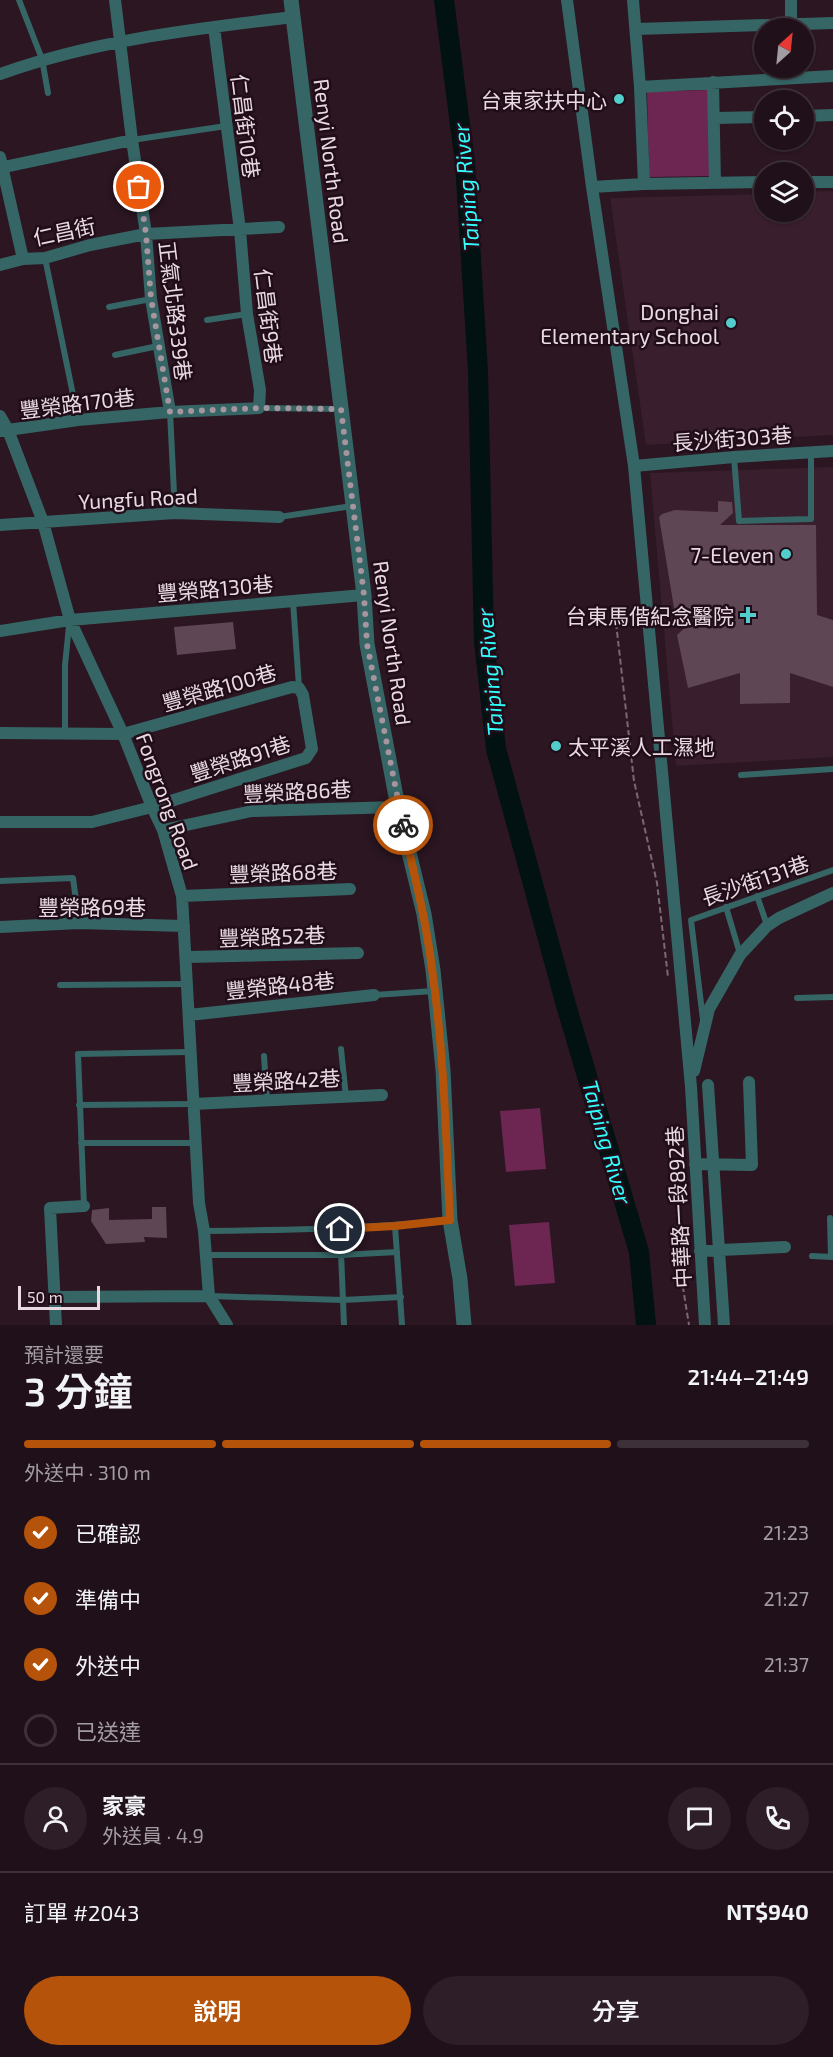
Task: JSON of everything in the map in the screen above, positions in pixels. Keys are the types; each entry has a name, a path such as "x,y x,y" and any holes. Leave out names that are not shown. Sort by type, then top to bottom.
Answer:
{"street":[{"name":"正氣北路339巷","path":"116,0 132,140 146,234 151,298 170,412"},
{"name":"Renyi North Road","path":"291,0 364,595 367,644 398,807 424,914 435,991 443,1070 450,1220 460,1280 464,1325"},
{"path":"567,0 592,187 634,466 691,1087"},
{"path":"633,0 644,184"},
{"path":"790,0 791,18"},
{"path":"0,74 42,59 122,41 293,17"},
{"path":"814,24 833,23"},
{"name":"仁昌街10巷","path":"214,27 240,230"},
{"path":"636,29 754,27"},
{"path":"814,75 833,76"},
{"path":"640,87 754,77"},
{"path":"713,82 715,183"},
{"path":"814,116 833,115"},
{"path":"715,118 754,117"},
{"path":"23,259 1,164 132,140"},
{"path":"592,187 754,182"},
{"path":"814,182 833,182"},
{"name":"仁昌街","path":"0,265 23,259 45,258 90,245 146,234 279,227"},
{"name":"仁昌街9巷","path":"240,230 247,314 260,390 259,408"},
{"name":"豐榮路170巷","path":"4,431 78,420 170,412 259,408"},
{"name":"Fongrong Road","path":"0,416 4,431 43,522 70,620 123,734 163,830 182,896 199,1203 204,1231 209,1296 227,1325"},
{"name":"長沙街303巷","path":"634,466 833,451"},
{"name":"Yungfu Road","path":"0,525 175,513 279,517"},
{"name":"豐榮路130巷","path":"0,631 70,620 364,595"},
{"name":"豐榮路100巷","path":"0,733 123,734 292,687 299,688 303,695 312,749"},
{"name":"豐榮路91巷","path":"0,822 92,822 152,807 306,758 312,749"},
{"name":"豐榮路86巷","path":"163,830 252,810 398,807"},
{"name":"豐榮路68巷","path":"182,896 350,889"},
{"path":"691,1087 709,1009 740,955 767,926 833,893"},
{"name":"豐榮路69巷","path":"0,927 79,923 184,926"},
{"name":"豐榮路52巷","path":"187,957 358,953"},
{"name":"豐榮路48巷","path":"189,1015 375,995"},
{"path":"695,1164 752,1165 749,1082"},
{"path":"708,1085 724,1325"},
{"name":"中華路一段892巷","path":"691,1087 705,1325"},
{"name":"豐榮路42巷","path":"193,1104 382,1095"},
{"path":"56,1325 50,1209 84,1206"},
{"path":"700,1251 785,1247"},
{"path":"55,1297 209,1296"}],"lane":[{"path":"19,0 42,59 48,93"},
{"path":"132,140 226,126"},
{"path":"45,258 78,420"},
{"path":"109,307 151,298"},
{"path":"207,320 247,314"},
{"path":"115,355 159,346"},
{"path":"259,408 341,409"},
{"path":"170,412 175,513"},
{"path":"734,457 739,520 811,519 811,452"},
{"path":"279,517 353,506"},
{"path":"293,601 299,688"},
{"path":"65,732 65,665 70,620"},
{"path":"741,775 833,769"},
{"name":"長沙街131巷","path":"704,1029 691,920 833,870"},
{"path":"0,881 73,878 79,923"},
{"path":"757,897 767,926"},
{"path":"726,907 740,955"},
{"path":"60,985 188,984"},
{"path":"375,995 435,991"},
{"path":"796,998 833,997"},
{"path":"341,1049 346,1097"},
{"path":"84,1206 78,1054 189,1052"},
{"path":"264,1056 267,1101"},
{"path":"79,1105 193,1104"},
{"path":"81,1143 196,1143"},
{"path":"812,1256 832,1257 830,1218"},
{"path":"204,1231 340,1229 450,1220"},
{"path":"395,1226 402,1325"},
{"path":"340,1229 344,1325"},
{"path":"206,1255 341,1255 397,1252"},
{"path":"209,1296 343,1300 401,1297"}],"path":[{"path":"614,605 634,781 657,883 669,985"},
{"path":"684,1157 676,1203 680,1269 689,1325"}],"shaded area":[{"path":"710,90 712,176 649,177 647,91"},
{"name":"Donghai Elementary School","path":"833,191 833,435 646,445 610,198 754,194 754,222 814,222 814,192"},
{"name":"台東馬偕紀念醫院","path":"833,467 833,757 676,766 650,473"},
{"path":"540,1108 546,1169 506,1172 500,1111"},
{"path":"549,1222 555,1283 515,1286 509,1225"}],"building":[{"path":"718,501 732,502 733,513 720,525 816,525 817,615 833,620 833,687 790,673 790,703 740,704 740,673 688,688 677,635 693,620 675,614 659,517 675,510 718,512"},
{"path":"233,622 236,649 177,655 174,627"},
{"path":"152,1207 166,1207 167,1238 144,1237 145,1242 106,1244 91,1221 92,1210 109,1208 109,1220 152,1219"}],"waterway":[{"name":"Taiping River","path":"444,0 465,163 478,371 484,641 496,749 566,1005 639,1252 646,1325"}],"way so far":[{"path":"139,187 146,234 151,298 170,412 259,408 341,409 364,595 367,644 403,825"}],"place":[{"name":"台東家扶中心","path":"619,99"},
{"name":"Donghai Elementary School","path":"731,323"},
{"name":"7-Eleven","path":"786,554"},
{"name":"台東馬偕紀念醫院","path":"748,615"},
{"name":"太平溪人工濕地","path":"556,746"}],"route":[{"path":"340,1229 450,1220 443,1070 433,970 424,914 403,825"}]}
